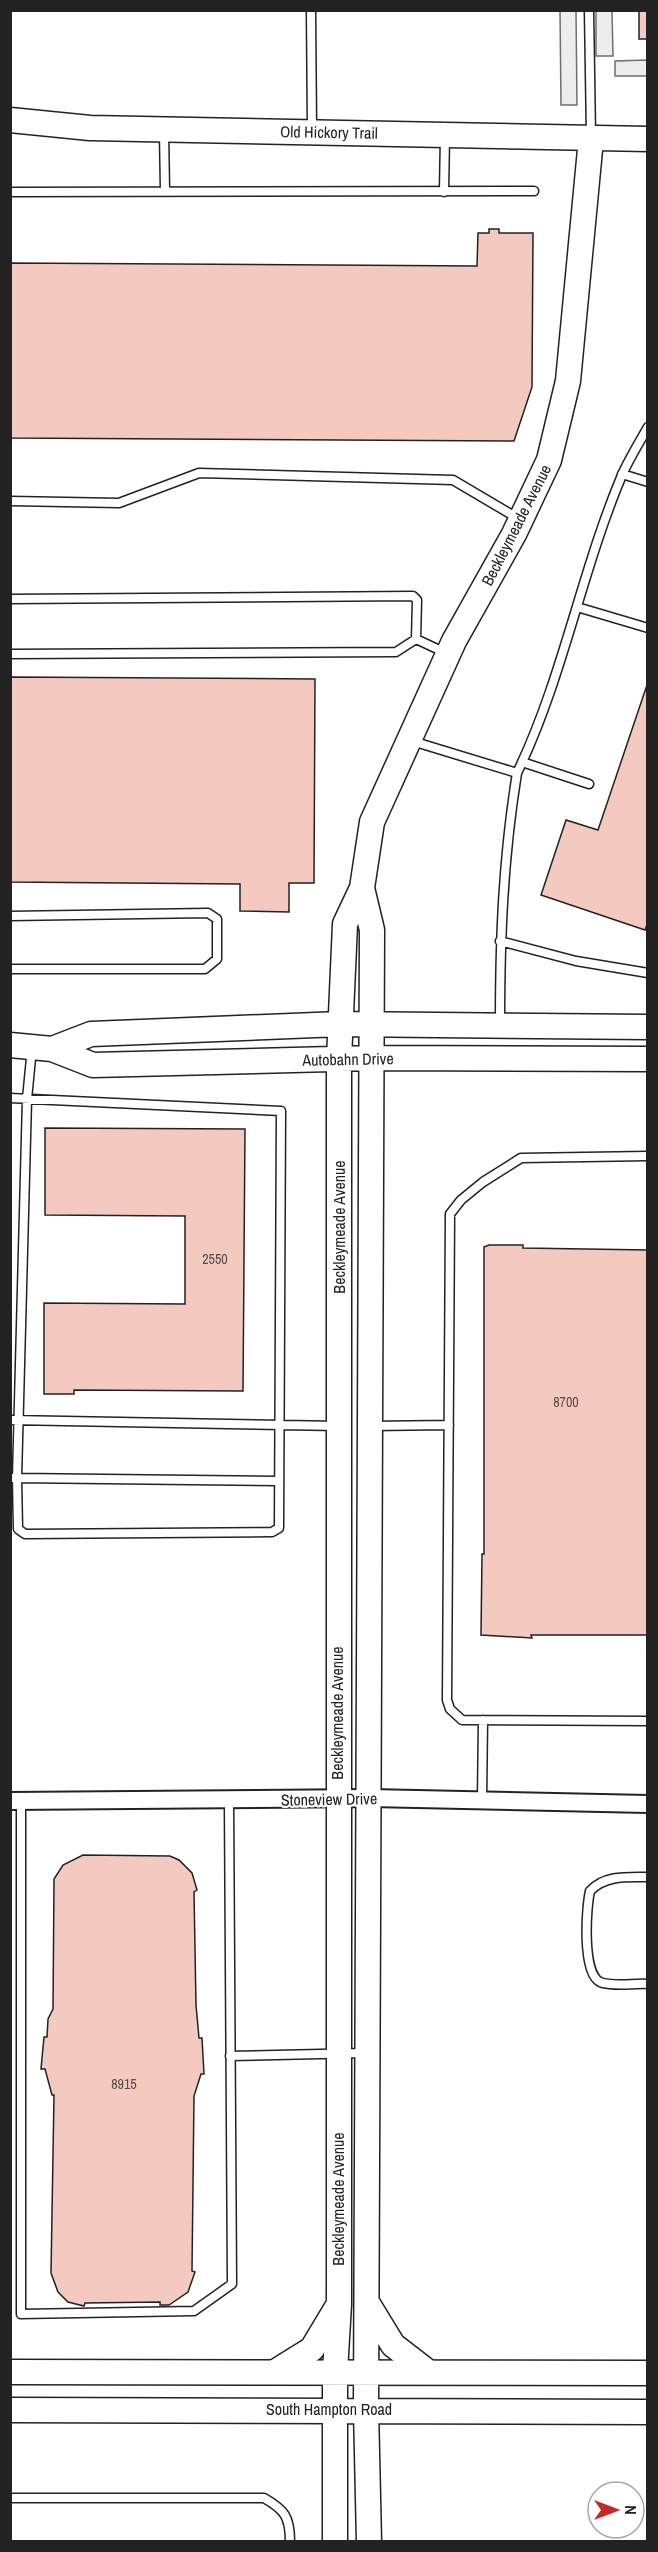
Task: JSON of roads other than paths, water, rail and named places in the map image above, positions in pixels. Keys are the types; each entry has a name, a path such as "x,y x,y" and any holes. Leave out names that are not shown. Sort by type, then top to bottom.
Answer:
{"street":[{"name":"Old Hickory Trail","path":"10,120 90,128 648,139"},
{"name":"Beckleymeade Avenue","path":"335,2541 335,2372 339,2304 337,1799 339,1059 345,924 362,888 372,822 448,654 521,520 549,460 568,381 591,139"},
{"name":"Beckleymeade Avenue","path":"362,888 372,930 368,2372 366,2409 369,2541"},
{"name":"Autobahn Drive","path":"32,1047 92,1034 340,1024 648,1027"},
{"name":"Autobahn Drive","path":"32,1047 93,1065 371,1058 648,1059"},
{"path":"338,1426 371,1426"},
{"name":"Stoneview Drive","path":"16,1801 229,1801 370,1798 648,1804"},
{"path":"275,2372 312,2349 339,2304"},
{"path":"368,2304 393,2345 428,2372"},
{"path":"10,2372 648,2373"},
{"name":"South Hampton Road","path":"10,2410 366,2409 648,2412"}],"lane":[{"path":"311,10 312,132"},
{"path":"589,10 591,139"},
{"path":"164,129 165,190"},
{"path":"444,192 445,135"},
{"path":"10,192 534,191"},
{"path":"500,1026 500,941 508,826 516,772 536,732 622,474 648,427"},
{"path":"10,501 119,503 199,473 453,480 521,520"},
{"path":"622,474 648,482"},
{"path":"10,599 412,596 417,600 416,639"},
{"path":"577,607 648,628"},
{"path":"416,639 448,654"},
{"path":"10,654 396,652 416,639"},
{"path":"409,740 516,772"},
{"path":"522,762 589,784"},
{"path":"10,916 208,913 217,919 217,959 205,969 10,969"},
{"path":"500,941 576,961 648,973"},
{"path":"10,1098 27,1099 281,1111 279,1527 272,1532 25,1534 18,1529 14,1478 15,1420 27,1099 32,1047"},
{"path":"648,1156 521,1158 483,1182 456,1205 450,1214 447,1700 450,1709 462,1720 648,1720"},
{"path":"15,1420 338,1426"},
{"path":"371,1426 449,1425"},
{"path":"14,1478 279,1481"},
{"path":"482,1801 483,1720"},
{"path":"16,1801 15,2077 21,2314"},
{"path":"10,2313 194,2311 232,2284 229,1801"},
{"path":"648,1878 619,1877 605,1881 590,1892 588,1903 589,1966 595,1978 602,1983 648,1984"},
{"path":"230,2056 369,2053"},
{"path":"10,2498 264,2498 279,2506 290,2523 290,2541"}]}
